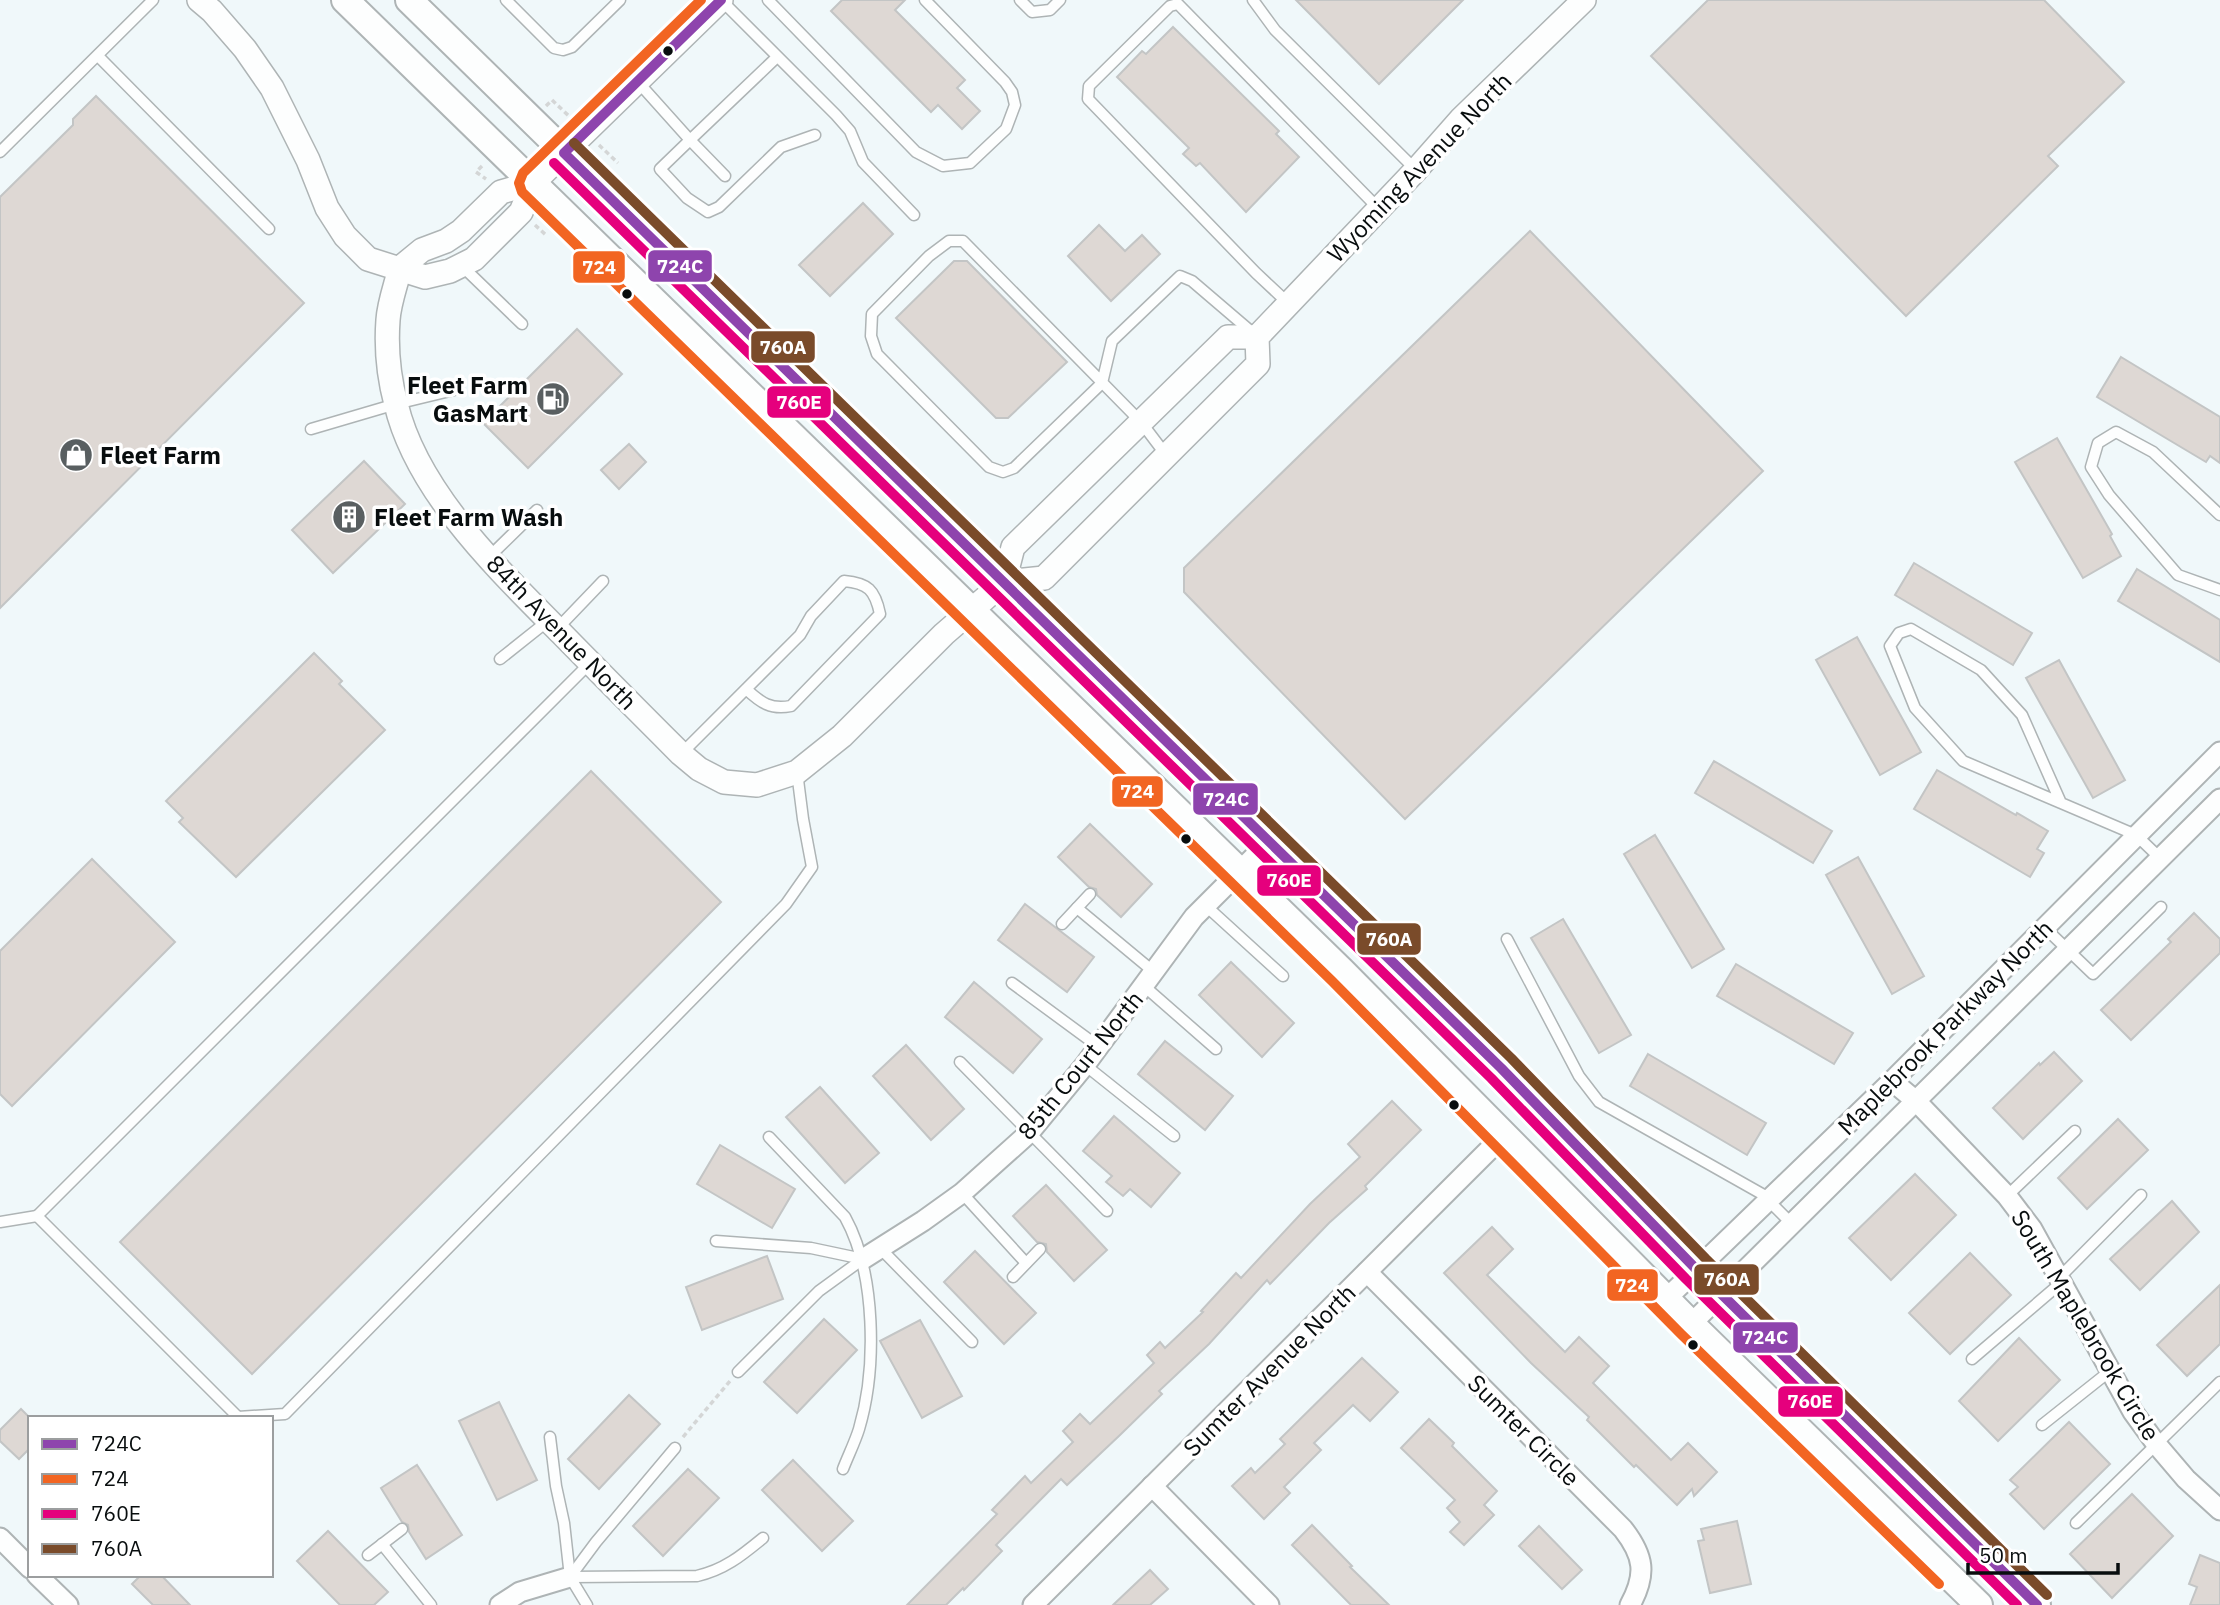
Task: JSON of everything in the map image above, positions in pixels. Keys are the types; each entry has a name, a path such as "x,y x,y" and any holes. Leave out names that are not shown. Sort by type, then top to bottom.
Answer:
{"main road":[{"path":"345,0 1239,872 1505,1134 1691,1324 1979,1605"},
{"path":"409,0 1501,1068 1696,1269 2037,1605"},
{"path":"1949,1574 1960,1605"}],"street":[{"path":"199,0 212,11 244,49 272,88 308,160 327,208 345,236 368,259 425,277 450,271 474,259 521,212 533,183 721,0"},
{"name":"Wyoming Avenue North","path":"1257,337 1461,120 1584,0"},
{"path":"400,268 422,250 446,241 461,231 501,192 533,183"},
{"name":"84th Avenue North","path":"400,268 388,318 388,356 396,404 405,433 424,471 450,511 553,625 699,769 724,782 757,785 797,772"},
{"path":"797,772 842,736 971,610 1004,582 1044,578 1258,364 1257,337 1228,337 1013,547 1004,582"},
{"name":"Maplebrook Parkway North","path":"1666,1298 1892,1082 2220,752"},
{"name":"Maplebrook Parkway North","path":"1691,1324 2220,799"},
{"name":"85th Court North","path":"863,1259 923,1222 962,1193 1029,1133 1086,1065 1205,905 1270,841"},
{"name":"South Maplebrook Circle","path":"1892,1082 1916,1101 2007,1196 2032,1229 2133,1412 2186,1479 2220,1510"},
{"name":"Sumter Avenue North","path":"1032,1605 1505,1134"},
{"name":"Sumter Circle","path":"1367,1272 1623,1529 1637,1547 1641,1568 1639,1590 1630,1605"},
{"path":"1152,1486 1269,1605"},
{"path":"0,1538 28,1566"},
{"path":"39,1577 68,1605"},
{"path":"505,1604 520,1592 570,1577"}],"lane":[{"path":"0,152 153,0"},
{"path":"506,0 554,48 564,50 572,47 620,0"},
{"path":"721,0 850,131 863,162 914,215"},
{"path":"768,0 916,152 943,166 970,163 1006,129 1015,105 1012,92 925,0"},
{"path":"1020,0 1032,12 1050,10 1060,0"},
{"path":"1253,0 1275,30 1416,170"},
{"path":"1288,303 1088,99 1089,86 1170,6 1178,4 1379,209"},
{"path":"98,56 269,229"},
{"path":"777,57 660,169 687,198 708,212 719,207 781,147 815,135"},
{"path":"638,81 725,176"},
{"path":"1166,455 1141,422 1102,383 963,241 949,241 929,256 872,314 871,335 877,355 989,467 1003,472 1014,468 1102,383 1112,341 1180,276 1192,281 1257,337"},
{"path":"461,265 522,324"},
{"path":"311,429 454,390"},
{"path":"2220,515 2153,452 2116,432 2098,443 2091,467 2109,495 2178,575 2220,590"},
{"path":"489,557 537,510"},
{"path":"500,659 553,625 603,581"},
{"path":"681,754 746,689 800,635 811,616 844,581 861,583 877,597 880,614 792,706 775,709 760,702 746,689"},
{"path":"2061,803 2022,715 1981,670 1911,629 1899,634 1890,646 1915,708 1963,761 2061,803 2136,835 2161,858"},
{"path":"0,1222 37,1216 590,663"},
{"path":"254,1416 285,1414 786,904 813,867 797,772"},
{"path":"1062,924 1090,894"},
{"path":"1205,905 1283,976"},
{"path":"2045,928 2093,974 2161,907"},
{"path":"1077,908 1216,1049"},
{"path":"1507,939 1579,1076 1600,1102 1769,1200 1791,1223"},
{"path":"1012,983 1099,1047"},
{"path":"960,1062 1107,1211"},
{"path":"1086,1065 1174,1136"},
{"path":"2007,1196 2075,1131"},
{"path":"769,1137 845,1217 863,1259 871,1362 859,1430 843,1469"},
{"path":"962,1193 1026,1263"},
{"path":"1972,1359 2061,1280 2141,1195"},
{"path":"37,1216 237,1416"},
{"path":"716,1241 811,1248 863,1259"},
{"path":"880,1248 972,1342"},
{"path":"1013,1277 1040,1249"},
{"path":"738,1371 819,1291 863,1259"},
{"path":"2042,1425 2110,1371"},
{"path":"2076,1523 2220,1382"},
{"path":"551,1437 570,1577 587,1605"},
{"path":"570,1577 675,1448"},
{"path":"368,1555 402,1529"},
{"path":"570,1577 697,1576 716,1572 733,1563 763,1538"},
{"path":"382,1544 431,1605"}],"path":[{"path":"675,1448 738,1371"}],"building":[{"path":"842,0 905,0 895,10 965,80 957,88 980,111 962,129 938,105 931,112 831,11"},
{"path":"1296,0 1463,0 1379,84"},
{"path":"1708,0 2044,0 2124,82 2048,156 2058,166 1906,316 1651,56"},
{"path":"1173,27 1279,131 1276,134 1299,157 1246,212 1200,163 1196,166 1183,154 1189,148 1117,77 1142,51 1146,54"},
{"name":"Fleet Farm","path":"96,96 304,303 0,608 0,197 73,125 73,119"},
{"path":"863,203 893,234 830,296 799,265"},
{"path":"1099,225 1125,251 1142,235 1160,254 1111,301 1068,256"},
{"path":"1530,231 1763,471 1405,819 1184,592 1184,568"},
{"path":"954,261 967,261 1067,362 1008,418 996,418 896,318"},
{"name":"Fleet Farm GasMart","path":"577,329 622,374 528,468 483,423"},
{"path":"2121,357 2220,417 2220,463 2210,456 2206,462 2097,397"},
{"path":"2057,438 2112,534 2110,536 2121,556 2083,578 2015,462"},
{"path":"629,444 646,462 619,489 601,470"},
{"name":"Fleet Farm Wash","path":"364,461 405,504 333,573 292,530"},
{"path":"1914,563 2032,633 2013,665 1895,595"},
{"path":"2137,569 2220,620 2220,662 2118,601"},
{"path":"1857,637 1921,752 1880,775 1816,660"},
{"path":"314,653 342,681 339,684 385,730 236,877 179,822 183,818 166,801"},
{"path":"2059,660 2125,780 2093,798 2026,678"},
{"path":"1714,761 1832,831 1813,863 1695,793"},
{"path":"1937,770 2048,831 2037,849 2044,853 2030,877 1914,809"},
{"path":"591,771 721,902 252,1374 120,1242"},
{"path":"1090,824 1152,884 1121,917 1097,895 1096,889 1089,887 1058,857"},
{"path":"1655,835 1724,949 1692,968 1624,854"},
{"path":"1858,857 1924,976 1892,994 1826,875"},
{"path":"92,859 175,942 12,1106 0,1094 0,951"},
{"path":"1025,904 1094,957 1067,992 998,940"},
{"path":"2194,913 2220,939 2220,953 2131,1040 2101,1010 2171,942 2168,939"},
{"path":"1563,919 1631,1035 1599,1053 1531,938"},
{"path":"1231,962 1294,1023 1262,1057 1199,995"},
{"path":"1736,964 1853,1033 1834,1064 1717,996"},
{"path":"974,982 1042,1039 1013,1073 945,1017"},
{"path":"1165,1041 1233,1096 1205,1130 1138,1074"},
{"path":"906,1045 964,1109 931,1140 873,1076"},
{"path":"2054,1052 2082,1081 2023,1139 1993,1108"},
{"path":"1648,1054 1766,1123 1747,1155 1630,1086"},
{"path":"820,1087 879,1153 845,1183 786,1117"},
{"path":"1392,1101 1421,1130 1365,1186 1367,1189 1329,1223 1270,1284 1267,1280 1209,1344 1159,1391 1162,1394 1120,1435 1067,1485 1061,1479 996,1545 1002,1551 964,1590 963,1588 946,1605 907,1605 997,1514 992,1510 1025,1476 1031,1483 1073,1442 1063,1431 1080,1414 1090,1424 1154,1363 1147,1355 1160,1342 1165,1348 1203,1312 1201,1311 1236,1273 1241,1278 1310,1204 1360,1157 1348,1144"},
{"path":"1114,1116 1180,1173 1151,1207 1130,1189 1123,1196 1106,1182 1112,1176 1083,1151"},
{"path":"2118,1119 2148,1150 2087,1209 2058,1178"},
{"path":"720,1145 795,1189 772,1228 697,1184"},
{"path":"1915,1174 1956,1215 1891,1280 1849,1238"},
{"path":"1046,1185 1107,1250 1074,1281 1047,1252 1046,1244 1037,1242 1013,1216"},
{"path":"2172,1201 2199,1232 2140,1290 2110,1259"},
{"path":"1492,1227 1513,1249 1487,1275 1565,1352 1579,1337 1609,1366 1593,1383 1671,1460 1688,1443 1717,1472 1694,1496 1692,1489 1677,1505 1636,1465 1634,1467 1587,1420 1589,1417 1531,1363 1444,1273"},
{"path":"975,1251 1036,1313 1004,1344 944,1282"},
{"path":"1970,1253 2011,1295 1950,1354 1909,1313"},
{"path":"767,1256 783,1299 702,1330 686,1287"},
{"path":"2220,1285 2220,1344 2187,1376 2157,1345"},
{"path":"824,1319 857,1350 797,1413 764,1382"},
{"path":"920,1320 962,1396 922,1418 880,1341"},
{"path":"2019,1338 2060,1380 1998,1441 1959,1401"},
{"path":"1362,1358 1398,1392 1370,1421 1353,1405 1314,1443 1321,1450 1284,1487 1290,1493 1264,1519 1232,1486 1251,1468 1255,1473 1285,1444 1280,1439"},
{"path":"629,1395 660,1424 599,1489 568,1459"},
{"path":"499,1402 537,1480 497,1500 459,1421"},
{"path":"21,1409 28,1416 28,1450 19,1459 0,1441 0,1430"},
{"path":"1429,1419 1497,1491 1484,1505 1494,1515 1464,1545 1450,1532 1460,1522 1447,1508 1455,1500 1401,1448"},
{"path":"2069,1422 2110,1464 2044,1529 2010,1494 2018,1487 2010,1480"},
{"path":"793,1460 853,1521 822,1551 762,1490"},
{"path":"417,1465 462,1535 426,1559 409,1532 408,1525 402,1522 381,1488"},
{"path":"688,1469 719,1498 663,1556 633,1526"},
{"path":"2132,1494 2173,1536 2112,1598 2070,1554"},
{"path":"1737,1521 1751,1584 1710,1593 1698,1541 1704,1540 1701,1529"},
{"path":"1312,1525 1389,1605 1351,1605 1292,1545"},
{"path":"1539,1526 1582,1570 1562,1589 1519,1546"},
{"path":"328,1531 388,1592 374,1605 340,1605 297,1561"},
{"path":"2200,1555 2220,1563 2220,1605 2190,1605 2197,1587 2189,1584"},
{"path":"1150,1570 1168,1589 1150,1605 1113,1605"},
{"path":"139,1577 163,1577 190,1605 153,1605 132,1584"}],"transit line":[{"name":"724","path":"701,0 523,173 519,183 522,192 1332,981 1681,1334 1939,1584"},
{"name":"724C","path":"721,0 564,153 1501,1068 1696,1269 2037,1605"},
{"name":"760A","path":"574,143 1511,1058 1706,1259 2047,1595"},
{"name":"760E","path":"554,163 1491,1078 1686,1279 2017,1605"}],"place":[{"name":"Fleet Farm GasMart","path":"553,399"},
{"name":"Fleet Farm","path":"76,455"},
{"name":"Fleet Farm Wash","path":"349,517"}]}
